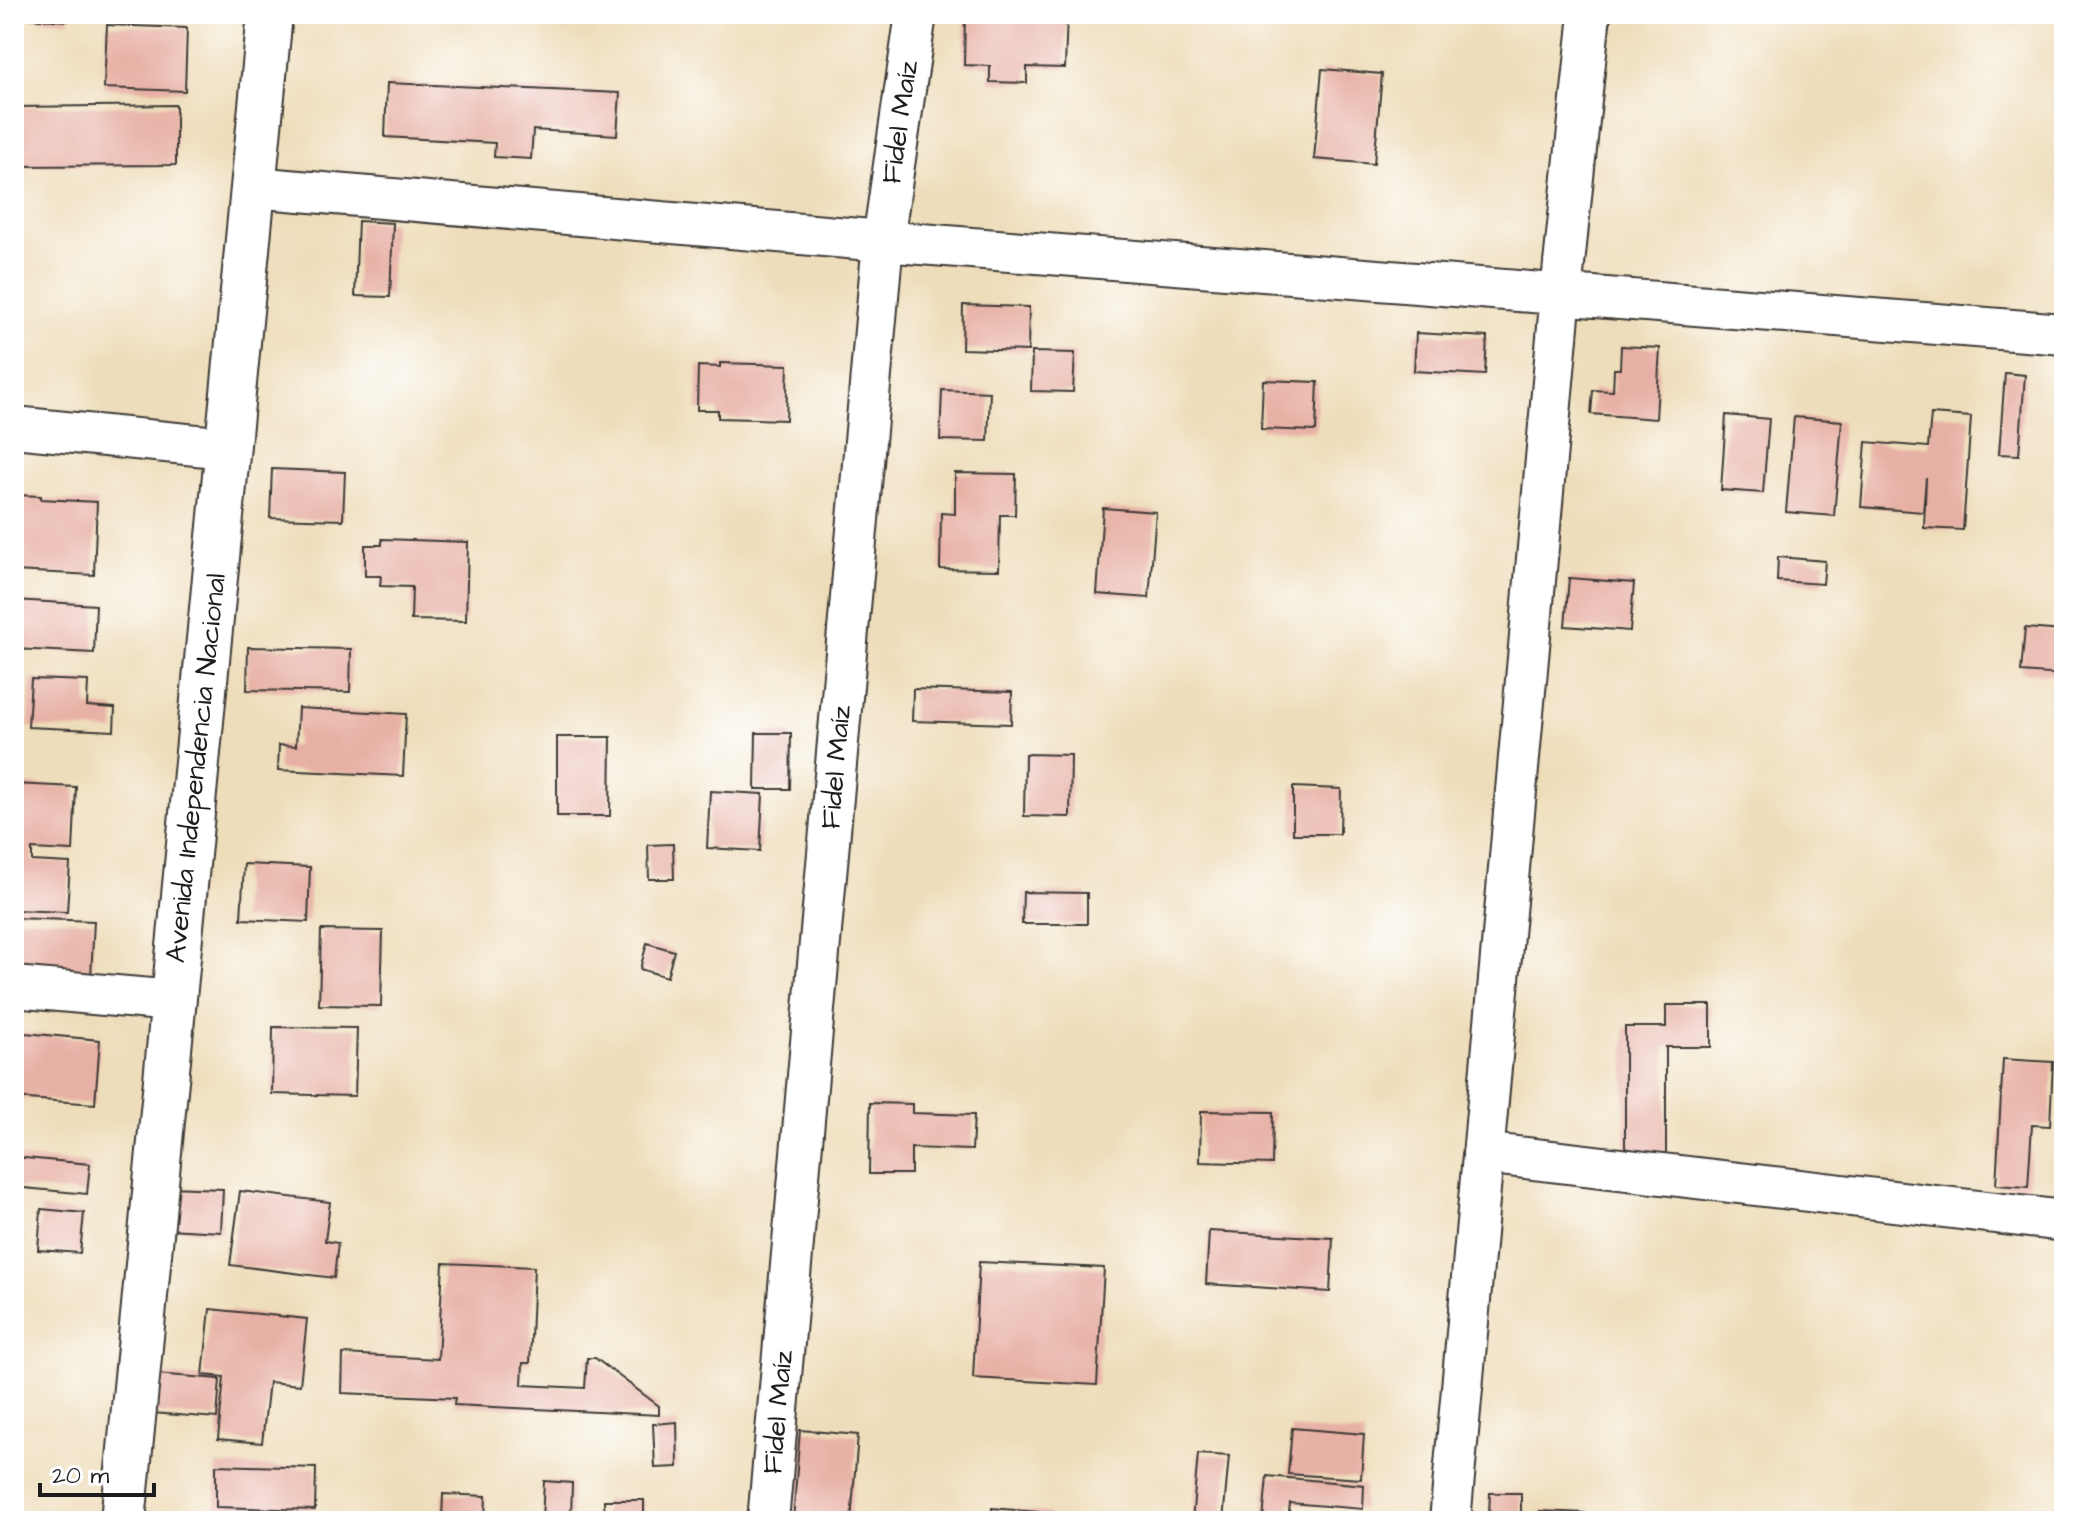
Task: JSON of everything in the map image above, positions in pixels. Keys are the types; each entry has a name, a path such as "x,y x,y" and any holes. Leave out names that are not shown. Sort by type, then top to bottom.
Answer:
{"main road":[{"name":"Avenida Independencia Nacional","path":"123,1521 270,14"}],"street":[{"name":"Fidel Maíz","path":"768,1521 883,241 916,14"},
{"path":"1450,1521 1561,293 1590,14"},
{"path":"253,187 883,241 2064,334"},
{"path":"14,427 227,448"},
{"path":"14,987 173,1001"},
{"path":"1483,1153 2064,1221"}],"building":[{"path":"14,14 69,14 68,21 14,17"},
{"path":"965,14 1067,14 1065,68 1027,67 1027,83 990,82 990,66 964,65"},
{"path":"107,25 187,28 185,91 104,88"},
{"path":"1322,69 1382,74 1374,164 1314,159"},
{"path":"387,83 620,93 617,135 533,130 531,159 494,157 495,143 385,137"},
{"path":"176,105 176,165 15,166 15,107"},
{"path":"358,221 393,223 390,297 355,296"},
{"path":"963,305 1029,307 1028,351 962,349"},
{"path":"1416,333 1487,337 1485,375 1414,371"},
{"path":"1621,346 1660,348 1656,419 1591,414 1593,390 1613,391 1614,369 1620,369"},
{"path":"1032,352 1075,353 1073,392 1031,391"},
{"path":"720,363 788,365 786,420 718,418 718,410 697,410 698,366 720,367"},
{"path":"2005,373 2025,375 2019,455 1999,454"},
{"path":"1263,380 1318,382 1316,431 1261,429"},
{"path":"942,390 990,392 988,441 940,440"},
{"path":"1931,414 1971,417 1963,530 1924,528 1926,478 1923,512 1861,507 1866,442 1928,447"},
{"path":"1726,415 1769,419 1763,493 1721,490"},
{"path":"1794,417 1842,421 1834,516 1786,512"},
{"path":"272,469 345,472 343,520 270,518"},
{"path":"955,473 1016,474 1015,515 1000,515 999,570 940,569 941,513 955,514"},
{"path":"14,495 97,502 94,575 14,571"},
{"path":"1103,508 1156,512 1149,598 1097,594"},
{"path":"382,539 468,542 466,621 411,620 412,587 380,586 381,576 365,576 365,545 382,545"},
{"path":"1778,557 1825,561 1823,584 1777,581"},
{"path":"1569,578 1634,583 1630,631 1565,626"},
{"path":"14,600 96,605 94,653 14,649"},
{"path":"2025,628 2064,631 2064,675 2021,672"},
{"path":"248,647 351,649 350,692 247,690"},
{"path":"31,679 88,681 87,706 115,708 114,731 28,727"},
{"path":"913,689 1012,692 1011,724 912,721"},
{"path":"298,708 406,714 403,776 278,770 279,745 296,746"},
{"path":"756,733 791,733 790,789 755,789"},
{"path":"557,737 611,737 610,816 557,816"},
{"path":"1025,754 1071,755 1070,817 1024,816"},
{"path":"14,784 76,787 73,851 32,849 32,861 70,863 67,912 14,910"},
{"path":"1293,787 1341,789 1340,834 1293,834"},
{"path":"710,791 763,794 760,851 707,848"},
{"path":"673,844 674,879 649,879 648,845"},
{"path":"244,864 310,867 308,922 241,919"},
{"path":"1023,892 1087,893 1087,924 1022,924"},
{"path":"14,918 94,921 91,977 14,974"},
{"path":"321,930 383,931 381,1006 319,1005"},
{"path":"647,943 674,951 667,977 640,969"},
{"path":"1666,1005 1711,1005 1711,1047 1666,1047 1666,1155 1625,1155 1625,1027 1666,1027"},
{"path":"273,1027 357,1028 355,1096 272,1094"},
{"path":"14,1032 100,1040 95,1104 14,1098"},
{"path":"2003,1059 2053,1062 2050,1126 2032,1125 2028,1187 1996,1185"},
{"path":"870,1103 912,1104 912,1113 974,1115 972,1150 911,1148 911,1174 869,1174"},
{"path":"1201,1111 1273,1112 1272,1164 1200,1162"},
{"path":"14,1157 90,1164 87,1194 14,1187"},
{"path":"169,1187 223,1189 221,1232 168,1229"},
{"path":"240,1191 330,1202 325,1241 338,1243 334,1278 230,1265"},
{"path":"41,1209 84,1213 80,1253 38,1250"},
{"path":"1209,1231 1333,1238 1330,1292 1206,1284"},
{"path":"979,1262 1104,1268 1097,1385 973,1378"},
{"path":"443,1263 534,1267 530,1363 523,1363 522,1385 585,1388 587,1358 595,1358 659,1406 659,1415 454,1405 455,1398 342,1393 343,1354 438,1359"},
{"path":"210,1309 307,1319 300,1385 269,1382 262,1443 218,1439 224,1377 203,1375"},
{"path":"141,1373 220,1379 217,1418 139,1412"},
{"path":"677,1422 678,1467 655,1468 653,1424"},
{"path":"1292,1428 1364,1434 1361,1479 1288,1474"},
{"path":"800,1430 858,1435 851,1521 793,1521"},
{"path":"1198,1454 1229,1456 1223,1521 1192,1521"},
{"path":"216,1465 316,1468 315,1510 216,1507"},
{"path":"1267,1476 1364,1485 1363,1509 1290,1503 1288,1521 1263,1521"},
{"path":"544,1481 572,1483 571,1521 542,1521"},
{"path":"1490,1493 1521,1493 1521,1516 1489,1515"},
{"path":"443,1494 486,1496 485,1521 442,1521"},
{"path":"604,1500 644,1500 644,1521 605,1521"},
{"path":"992,1508 1049,1513 1049,1521 991,1521"},
{"path":"1540,1511 1585,1513 1585,1521 1539,1521"}]}
